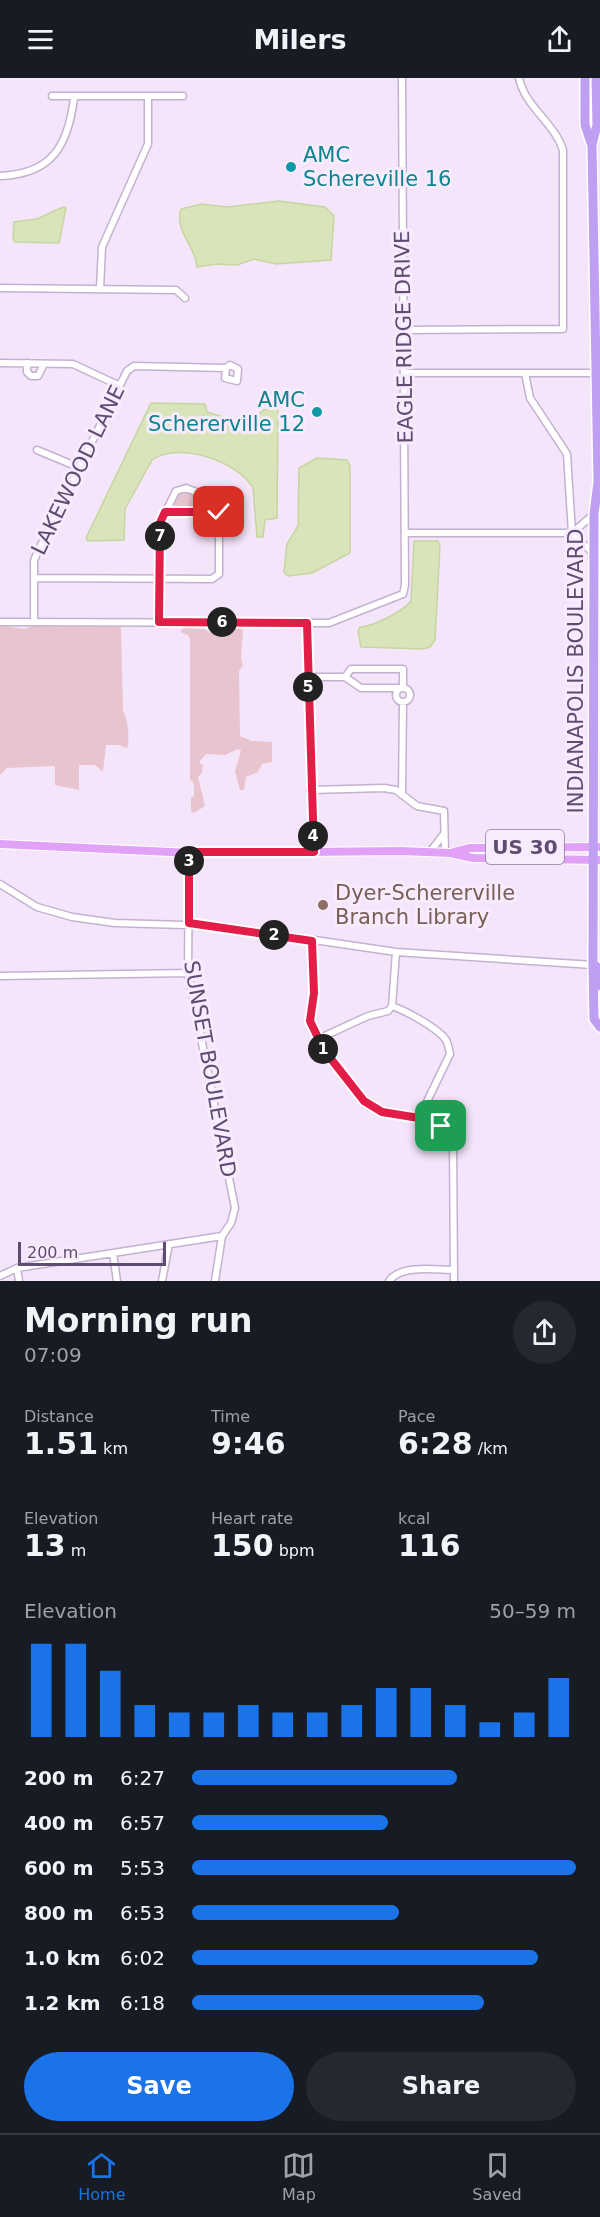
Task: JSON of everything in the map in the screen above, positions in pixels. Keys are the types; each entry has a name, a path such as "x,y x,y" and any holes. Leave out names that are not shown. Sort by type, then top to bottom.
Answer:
{"highway":[{"name":"INDIANAPOLIS BOULEVARD","path":"585,78 585,125 592,145"},
{"name":"INDIANAPOLIS BOULEVARD","path":"596,78 597,125 592,145 598,373 598,482 594,514 597,860 593,965 598,966 594,1019 600,1027"},
{"name":"INDIANAPOLIS BOULEVARD","path":"598,482 600,495"}],"main road":[{"name":"US 30","path":"0,844 189,852 430,852 473,858 597,860"},
{"name":"US 30","path":"447,853 470,848 597,847"}],"street":[{"name":"EAGLE RIDGE DRIVE","path":"307,623 329,623 347,617 401,596 405,585 406,373 402,78"},
{"path":"404,330 563,329 563,150 560,141 527,100 519,78"},
{"path":"52,96 74,98 183,96"},
{"path":"100,290 102,247 148,144 148,96"},
{"path":"0,176 22,175 54,156 70,125 74,98"},
{"path":"0,288 176,290 185,298"},
{"path":"0,363 73,364 118,385"},
{"path":"27,363 27,372 31,376 38,376 44,364"},
{"name":"LAKEWOOD LANE","path":"34,622 34,578 37,553 118,385 127,371 141,366 226,368"},
{"path":"406,373 598,373"},
{"path":"525,373 531,398 567,454 572,533"},
{"path":"37,450 78,467"},
{"path":"34,578 159,579 212,579 219,574 217,500 186,488 176,491 160,523 159,579 159,622"},
{"path":"165,512 219,512"},
{"path":"572,533 594,514"},
{"path":"405,533 572,533 582,540 594,555"},
{"path":"0,622 307,623 310,790 314,852"},
{"path":"345,677 351,669 403,669 402,688 396,696 403,702 402,795"},
{"path":"308,677 345,677 361,688 402,688"},
{"path":"310,790 384,788 396,790 417,807 444,811 447,853"},
{"path":"430,852 441,840 445,829"},
{"name":"SUNSET BOULEVARD","path":"189,852 188,973 235,1208 231,1223 222,1236 215,1281"},
{"path":"0,884 37,907 72,917 115,923 189,923 396,952 593,965"},
{"path":"312,941 314,993 310,1021 318,1039 346,1081 364,1101 382,1112 419,1118 451,1132 453,1140 454,1281"},
{"path":"318,1039 368,1016 388,1011 392,1006 396,952"},
{"path":"579,965 597,982"},
{"path":"0,976 188,973"},
{"path":"392,1006 404,1010 447,1040 450,1054 419,1118"},
{"path":"0,1276 17,1268 222,1236"},
{"path":"162,1281 169,1244"},
{"path":"113,1253 117,1281"},
{"path":"17,1268 19,1281"},
{"path":"389,1281 398,1273 408,1271 454,1270"}],"shaded area":[{"path":"279,201 325,207 334,216 331,260 276,264 254,259 237,265 216,264 197,267 196,259 180,225 181,209 201,204 227,207"},
{"path":"63,207 66,208 59,243 15,242 13,239 14,222 37,219"},
{"path":"151,403 205,404 207,412 245,424 264,410 278,409 277,518 265,520 263,537 257,537 253,488 245,478 221,462 191,453 177,453 163,455 152,460 125,509 124,540 88,541 86,538"},
{"path":"317,458 347,460 350,466 350,553 312,573 288,576 284,572 287,544 298,526 299,468"},
{"path":"182,491 211,502 212,506 210,508 175,508 174,501"},
{"path":"414,541 438,541 440,546 435,640 430,647 423,649 361,647 358,631 360,627 387,618 411,601"},
{"path":"0,626 26,629 30,626 121,627 123,711 128,729 127,748 119,745 106,745 103,772 95,765 79,765 79,790 55,785 55,766 7,768 0,775"},
{"path":"215,626 238,627 243,630 241,658 243,665 239,671 240,736 252,741 272,742 272,762 262,764 258,772 246,777 244,790 240,790 235,771 241,751 238,749 225,755 206,754 199,762 203,766 202,773 198,777 205,806 194,813 191,811 191,798 194,796 194,784 190,779 190,639 188,635 180,632 184,628 205,629 210,633"}],"place":[{"name":"AMC Schereville 16","path":"291,167"},
{"name":"AMC Schererville 12","path":"317,412"},
{"name":"Dyer-Schererville Branch Library","path":"323,905"}],"route":[{"path":"219,512 165,512 160,523 159,622 307,623 310,801 314,852 189,852 189,923 312,941 314,993 310,1021 324,1050 346,1081 364,1101 382,1112 419,1118 441,1126"}]}
